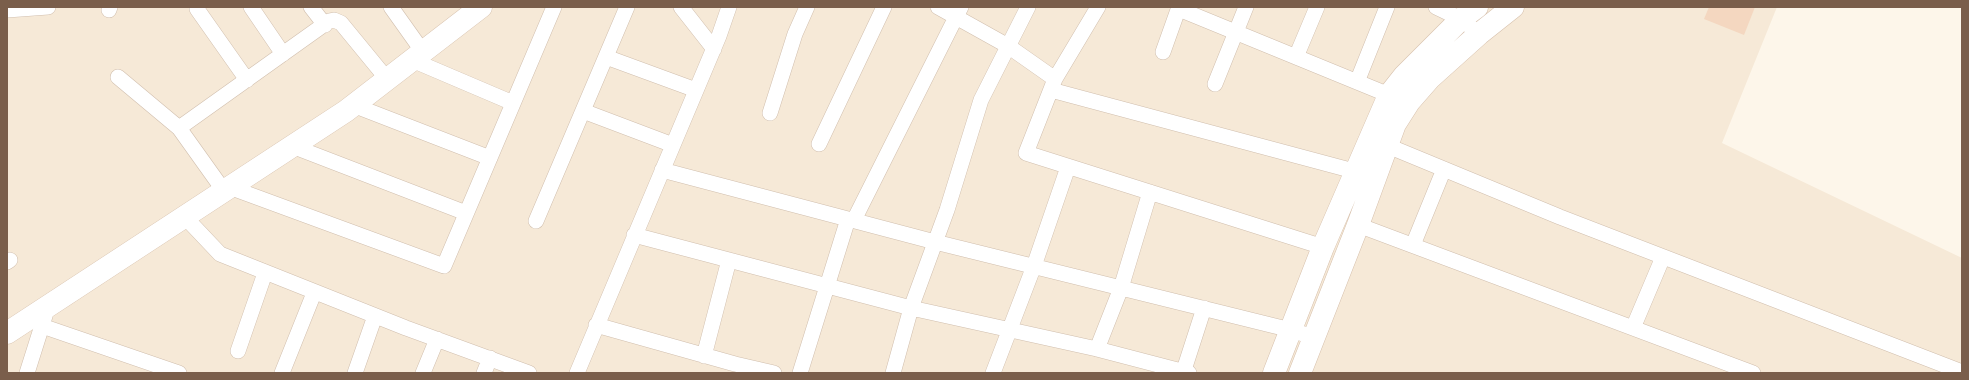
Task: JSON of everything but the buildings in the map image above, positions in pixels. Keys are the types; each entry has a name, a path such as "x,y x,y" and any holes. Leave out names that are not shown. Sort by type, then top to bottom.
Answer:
{"main road":[{"path":"7,333 45,316 185,217 353,105 481,7"},
{"path":"1274,373 1320,257 1366,174 1398,101 1430,78 1479,34 1513,7"},
{"path":"1300,373 1358,225 1366,174 1388,146 1395,124 1398,101 1404,76 1469,13"},
{"path":"1320,257 1338,274"}],"street":[{"path":"7,10 48,7"},
{"path":"251,7 283,54"},
{"path":"311,7 324,24"},
{"path":"391,7 418,56 513,103"},
{"path":"118,77 179,128 227,189 444,266 554,7"},
{"path":"536,221 627,7"},
{"path":"681,7 714,49"},
{"path":"577,373 672,145 714,49 729,7"},
{"path":"770,113 795,34 807,7"},
{"path":"820,144 884,7"},
{"path":"938,7 958,12 1008,46 1053,85 1366,174"},
{"path":"894,373 911,308 935,242 981,100 1028,7"},
{"path":"1098,7 1053,85 1026,153 1150,192 1320,257"},
{"path":"1215,84 1237,33 1246,7"},
{"path":"1296,57 1317,7"},
{"path":"1357,82 1387,7"},
{"path":"1436,7 1469,13 1479,34"},
{"path":"197,8 247,80"},
{"path":"1163,52 1179,8 1357,82 1398,101"},
{"path":"800,373 826,286 851,220 958,12"},
{"path":"179,128 324,24 334,20 341,23 387,79"},
{"path":"606,57 696,90"},
{"path":"353,105 490,158"},
{"path":"583,111 672,145"},
{"path":"292,146 466,213"},
{"path":"1388,146 1560,217 1956,371"},
{"path":"994,373 1034,266 1068,167"},
{"path":"1413,245 1444,169"},
{"path":"662,170 935,242 1204,308 1313,337"},
{"path":"1097,349 1121,288 1150,192"},
{"path":"185,217 220,254 375,316 530,373"},
{"path":"1358,225 1754,373"},
{"path":"634,235 911,308 1097,349 1185,373 1204,308"},
{"path":"1633,328 1663,257"},
{"path":"704,356 729,260"},
{"path":"238,351 265,273"},
{"path":"282,373 314,292"},
{"path":"32,371 45,316 179,373"},
{"path":"354,373 375,316"},
{"path":"596,325 704,356 774,373"},
{"path":"423,373 437,339"},
{"path":"484,373 490,358"}],"shaded area":[{"path":"7,7 1777,7 1722,143 1962,258 1962,373 7,373"}]}
